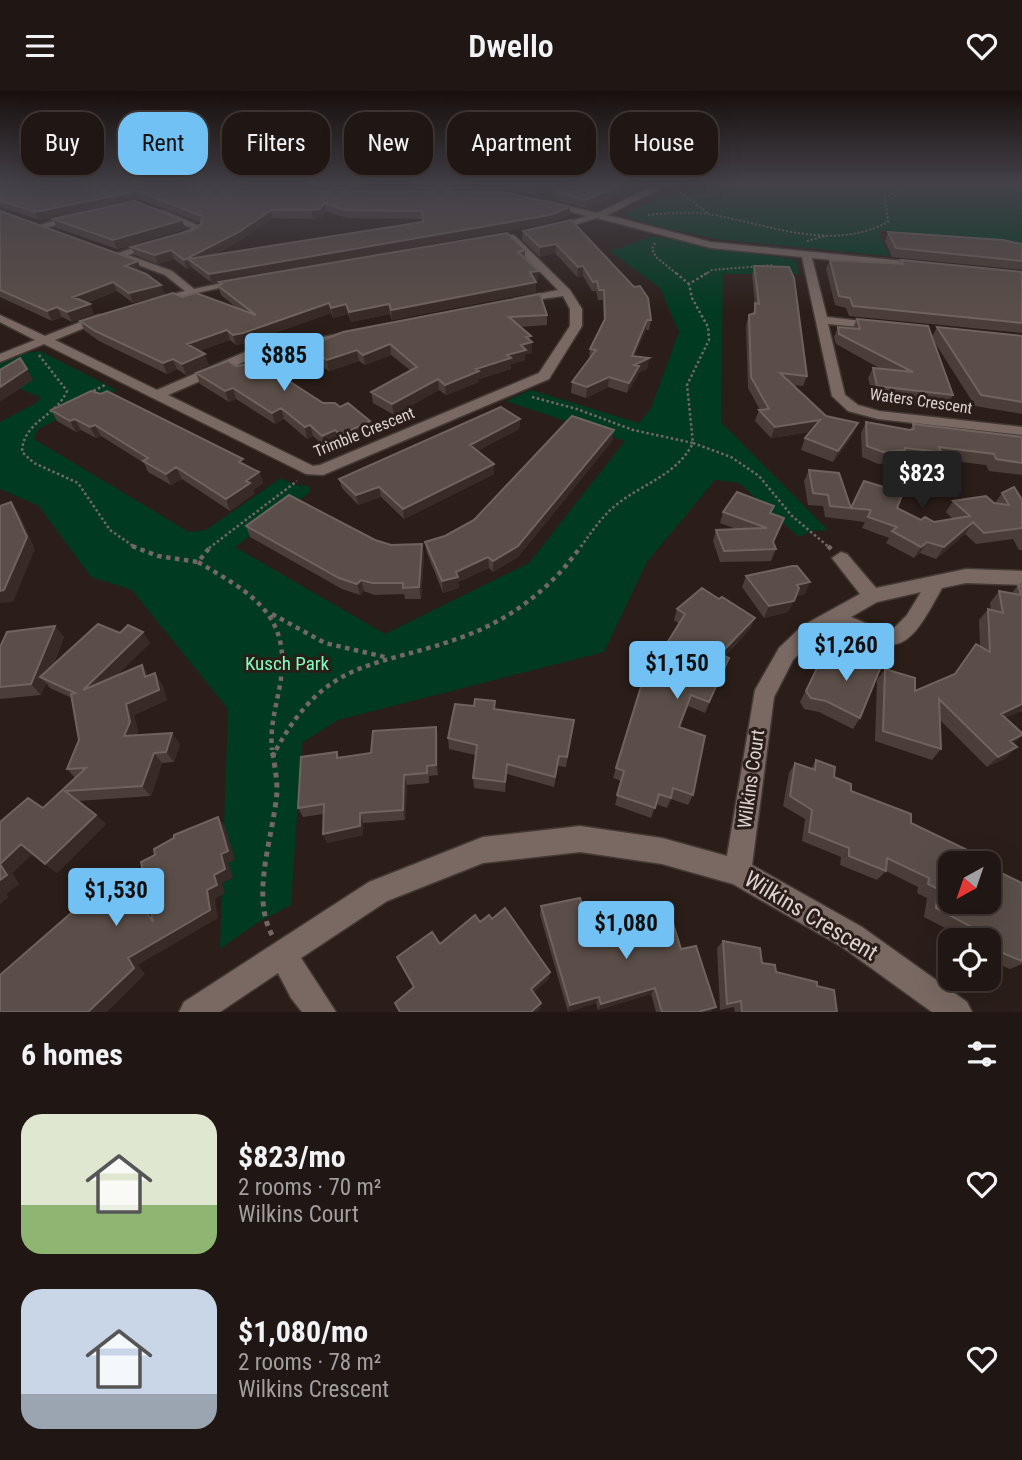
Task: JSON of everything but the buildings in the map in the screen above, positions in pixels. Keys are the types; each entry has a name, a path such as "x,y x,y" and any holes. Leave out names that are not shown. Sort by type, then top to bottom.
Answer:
{"street":[{"path":"40,226 60,233"},
{"path":"191,292 173,276 113,253 192,234 199,228 194,226"},
{"path":"542,231 560,226"},
{"path":"634,226 690,241 928,266"},
{"name":"Trimble Crescent","path":"0,318 311,471 323,470 544,376 576,326 576,309 566,292 505,238 526,235"},
{"name":"Waters Crescent","path":"807,255 839,397 853,408 878,415 1022,431"},
{"path":"144,304 259,278"},
{"path":"499,305 566,292"},
{"path":"0,358 111,313"},
{"path":"821,320 888,327"},
{"path":"157,395 249,355 362,332"},
{"path":"841,558 872,596"},
{"name":"Wilkins Court","path":"738,872 763,697 786,654 809,631 872,596 966,576 1022,578"},
{"path":"832,616 871,635 891,640 907,634 936,582"},
{"name":"Wilkins Crescent","path":"194,1012 378,891 483,850 580,839 662,852 738,872 852,937 957,1012"},
{"path":"282,952 301,988 321,1012"}],"path":[{"path":"763,226 790,232 848,234 875,226"},
{"path":"659,239 654,245 653,254 689,284"},
{"path":"689,284 712,270 783,264"},
{"path":"272,757 284,732 309,699 324,687 386,657 418,652 480,631 520,606 565,568 608,512 675,469 688,456 696,428 687,385 709,339 706,322 689,296 689,284"},
{"path":"30,345 40,351 38,358 42,363 65,382 65,399 59,408"},
{"path":"79,398 110,383"},
{"path":"526,394 633,431 693,443 731,457 772,488 792,516 841,558"},
{"path":"69,403 33,424 22,437 20,444 24,456 80,485 99,517 123,540 164,558 198,562 237,585 270,613 325,642 386,657"},
{"path":"198,562 209,548 297,481"},
{"path":"266,924 264,887 278,789 270,730 283,655 280,633 270,613"}],"green space":[{"path":"654,226 1022,226 1022,244 878,230 889,256 717,239"},
{"name":"Kusch Park","path":"652,236 796,260 799,274 723,274 721,422 828,530 812,531 799,537 739,483 715,480 647,562 604,652 338,720 302,743 291,905 257,923 220,949 228,709 132,590 91,577 39,506 0,489 0,422 38,402 40,397 0,381 0,364 26,353 40,351 117,390 38,429 34,439 189,532 206,530 281,478 295,485 309,486 310,492 235,547 385,634 529,563 625,441 506,401 531,390 639,423 651,408 679,332 660,288 610,251"}]}
